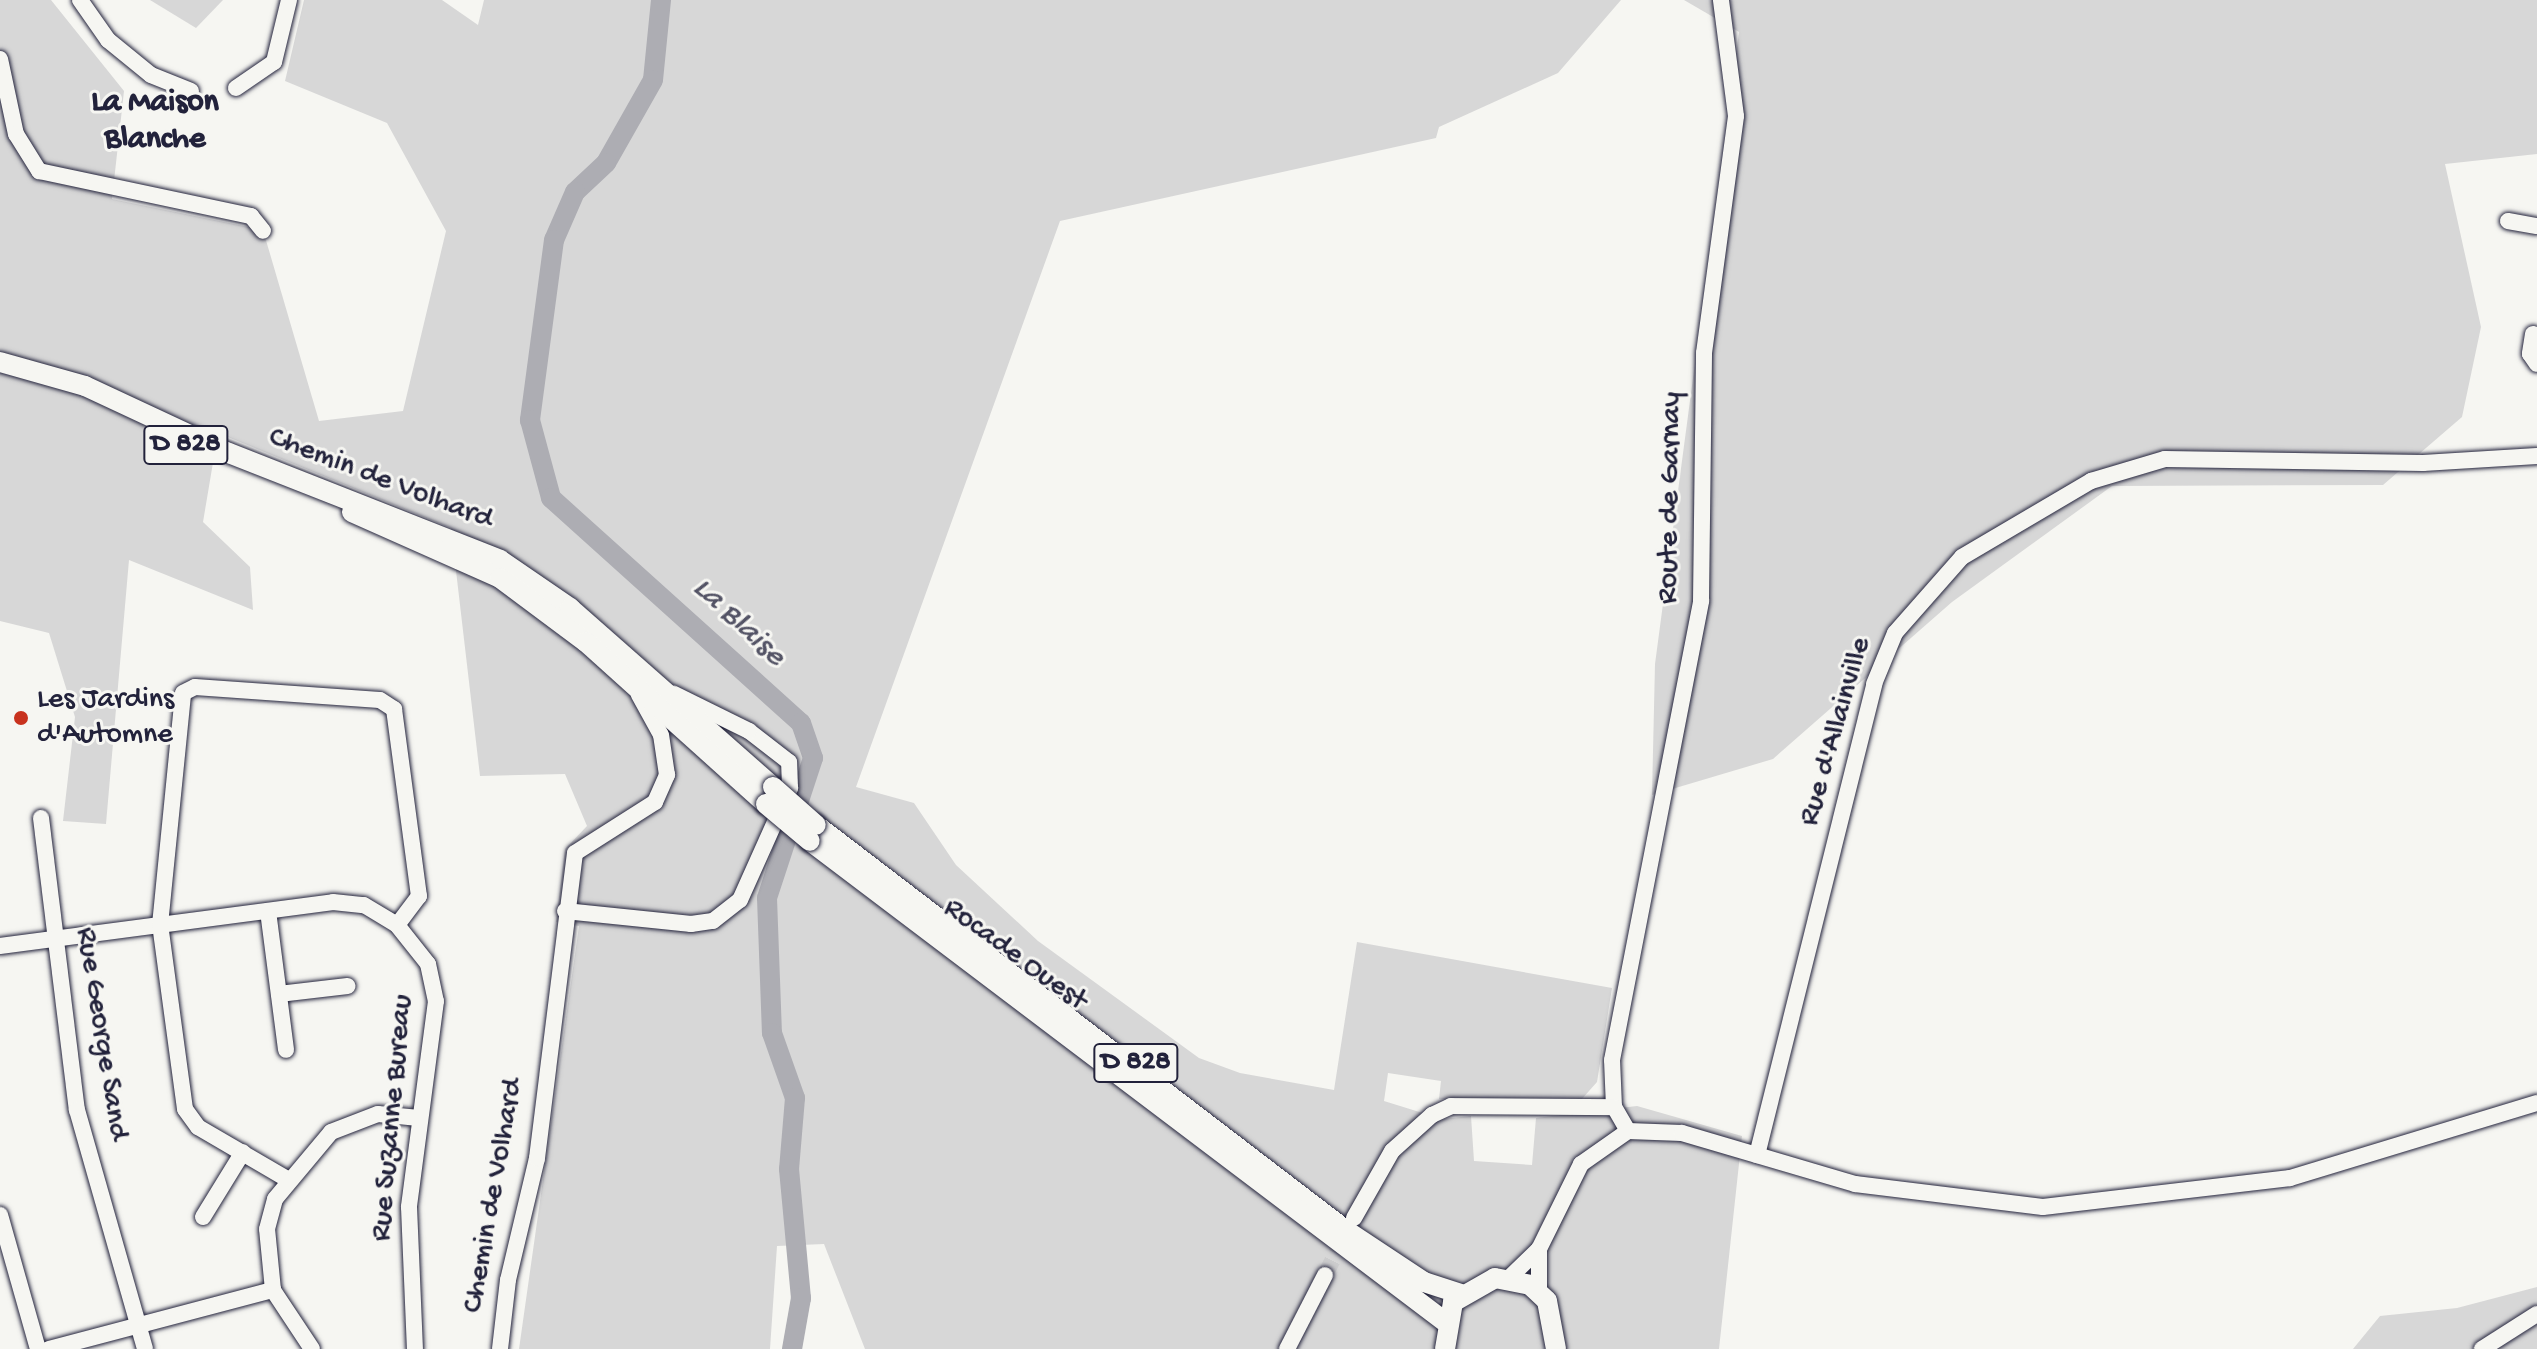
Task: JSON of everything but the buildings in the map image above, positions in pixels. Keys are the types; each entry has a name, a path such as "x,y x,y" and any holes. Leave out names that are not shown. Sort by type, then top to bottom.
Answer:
{"main road":[{"name":"Chemin de Volhard","path":"0,362 85,386 253,463 466,542 570,608 663,689"},
{"name":"Chemin de Volhard","path":"0,375 78,397 467,560 542,608 634,686"},
{"name":"Rocade Ouest","path":"634,686 813,833 1444,1321"},
{"name":"Rocade Ouest","path":"663,689 770,796"},
{"name":"Rocade Ouest","path":"813,833 1344,1229 1414,1276 1460,1294"},
{"path":"1445,1349 1444,1321 1460,1294 1482,1280 1509,1278 1539,1292 1553,1312 1556,1349"}],"street":[{"path":"80,0 108,40 140,66 191,91"},
{"path":"236,88 274,62 289,0"},
{"name":"Route de Garnay","path":"1628,1131 1614,1107 1612,1060 1701,601 1704,353 1736,116 1721,0"},
{"path":"0,59 16,134 39,171 251,216 263,231"},
{"path":"2508,221 2537,226"},
{"path":"2533,334 2530,354 2537,364"},
{"name":"Rue d'Allainville","path":"1757,1155 1874,684 1895,633 1926,589 1962,557 2078,488 2136,465 2226,456 2423,463 2537,456"},
{"name":"Chemin de Volhard","path":"500,1349 508,1280 537,1158 565,911 575,853 655,802 667,775 661,735 634,686"},
{"path":"287,1179 198,1127 185,1109 160,925 177,703 195,687 380,700 394,709 419,896 397,925"},
{"path":"565,911 691,924 728,913 792,777 781,753 749,731 663,689"},
{"name":"Rue George Sand","path":"41,818 77,1110 145,1349"},
{"name":"Rue Suzanne Bureau","path":"0,946 268,911 364,905 397,925 434,981 409,1207 415,1349"},
{"path":"268,911 286,1050"},
{"path":"279,994 348,986"},
{"path":"1509,1278 1539,1249 1581,1164 1628,1131 1682,1133 1855,1184 1946,1199 2101,1204 2290,1178 2537,1103"},
{"path":"1354,1218 1392,1151 1441,1110 1614,1107"},
{"path":"312,1349 273,1290 267,1229 287,1179 347,1124 378,1114 419,1118"},
{"path":"203,1217 243,1152"},
{"path":"0,1215 7,1264 38,1349"},
{"path":"1539,1249 1539,1292"},
{"path":"1287,1349 1325,1275"},
{"path":"49,1349 273,1290"},
{"path":"2482,1349 2537,1314"}],"shaded area":[{"path":"0,0 51,0 124,91 112,199 263,230 319,421 403,411 446,231 387,123 285,81 304,0 442,0 478,25 484,0 1621,0 1558,73 1439,127 1436,138 1060,221 856,787 914,803 956,865 1038,941 1199,1058 1240,1073 1334,1090 1357,942 1612,988 1597,1082 1581,1100 1439,1099 1441,1081 1388,1073 1384,1101 1442,1119 1471,1116 1474,1161 1532,1165 1536,1118 1637,1106 1742,1136 1719,1349 865,1349 824,1244 777,1246 770,1349 519,1349 579,926 556,922 565,849 587,826 565,774 480,776 451,528 218,433 203,522 250,567 253,610 129,560 106,824 63,821 75,717 49,633 0,621"},
{"path":"150,0 223,0 196,28"},
{"path":"1684,0 2537,0 2537,154 2445,164 2481,327 2462,417 2383,485 2112,486 1952,602 1773,759 1652,795 1655,664 1739,32"},
{"path":"2537,1287 2537,1349 2353,1349 2380,1316 2457,1308"}],"waterway":[{"name":"La Blaise","path":"661,0 653,80 606,163 575,192 554,240 530,420 551,498 801,723 813,758 767,898 772,1033 795,1098 789,1169 801,1298 792,1349"}],"tunnel":[{"path":"1325,1275 1346,1234"}],"place":[{"name":"Les Jardins d'Automne","path":"21,718"}],"district":[{"name":"La Maison Blanche","path":"155,122"}]}
